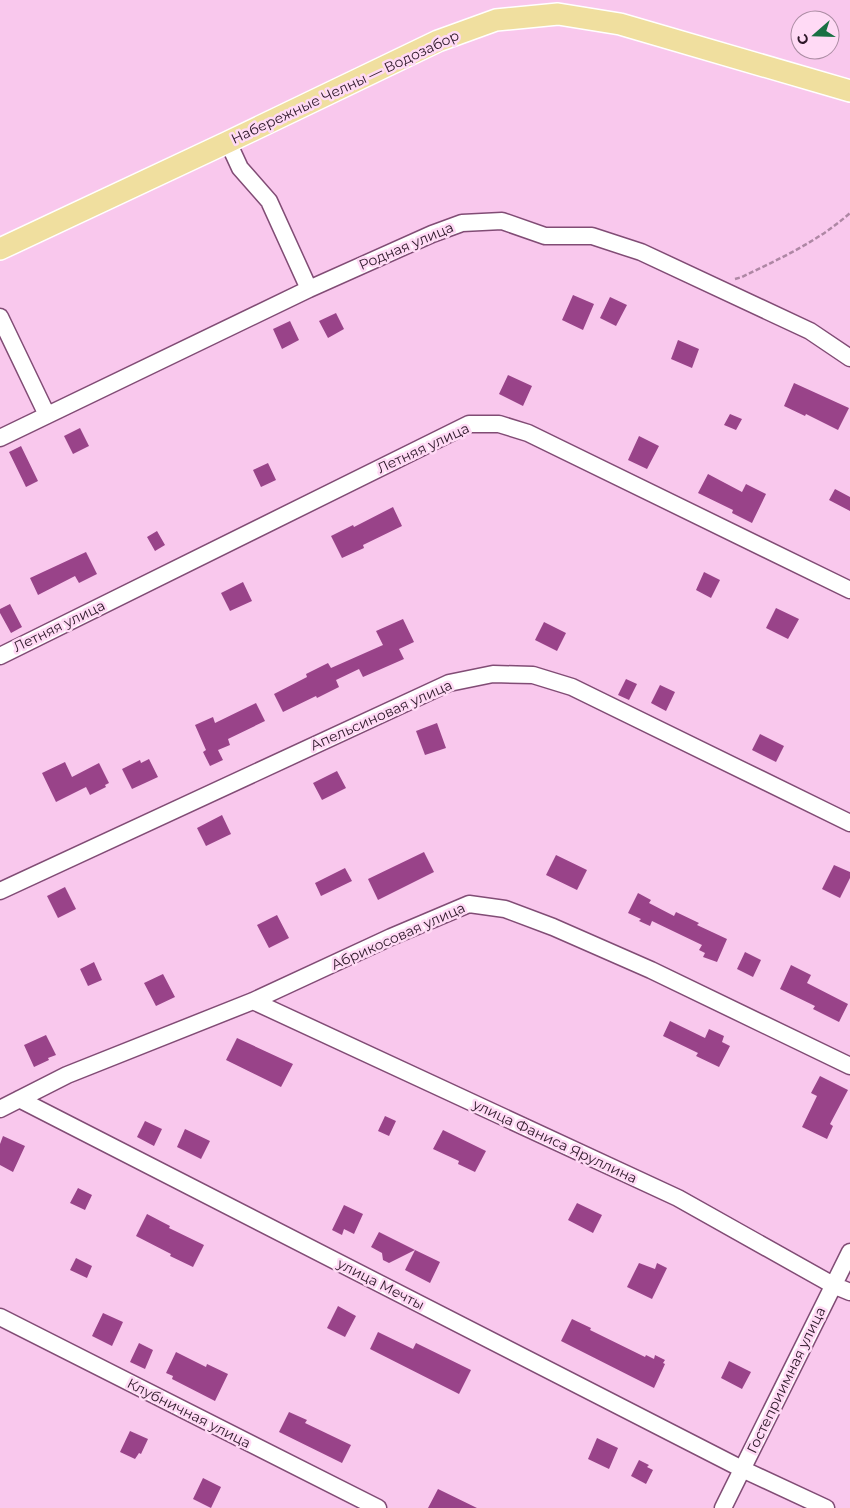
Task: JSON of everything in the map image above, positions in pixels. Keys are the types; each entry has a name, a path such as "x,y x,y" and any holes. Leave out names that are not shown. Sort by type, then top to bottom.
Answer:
{"main road":[{"name":"Набережные Челны — Водозабор","path":"0,249 438,41 496,20 558,14 620,24 850,91"}],"street":[{"path":"228,142 240,168 269,201 309,289"},
{"name":"Родная улица","path":"0,438 309,289 432,234 462,223 502,221 545,236 592,236 641,252 810,330 850,358"},
{"path":"0,318 47,415"},
{"name":"Летняя улица","path":"0,656 468,424 499,424 528,433 850,590"},
{"name":"Апельсиновая улица","path":"0,891 449,683 493,674 533,676 572,687 850,823"},
{"name":"Абрикосовая улица","path":"0,1109 67,1075 253,1001 391,937 469,904 505,909 553,927 651,970 850,1066"},
{"name":"улица Фаниса Яруллина","path":"253,1001 678,1198 833,1285 850,1292"},
{"name":"улица Мечты","path":"19,1099 742,1469 826,1508"},
{"name":"Гостеприимная улица","path":"724,1508 850,1252"},
{"name":"Клубничная улица","path":"0,1317 378,1508"}],"path":[{"path":"733,279 742,278 792,253 837,225 850,213"}],"building":[{"path":"573,295 594,304 583,330 562,320"},
{"path":"610,297 627,305 616,326 600,318"},
{"path":"336,313 344,329 328,338 319,321"},
{"path":"290,321 299,340 282,349 273,329"},
{"path":"678,340 699,349 692,368 671,359"},
{"path":"508,375 532,386 523,406 499,394"},
{"path":"794,383 849,408 838,430 806,414 805,416 784,406"},
{"path":"730,414 742,419 736,430 724,425"},
{"path":"80,428 89,446 73,454 64,436"},
{"path":"639,436 659,446 647,469 628,460"},
{"path":"21,446 38,481 26,487 9,452"},
{"path":"268,463 276,480 261,487 253,470"},
{"path":"708,474 742,492 746,484 766,494 752,523 732,513 733,510 698,493"},
{"path":"835,489 850,497 850,511 829,500"},
{"path":"393,507 402,526 363,545 364,548 342,558 331,536 353,525 354,527"},
{"path":"157,531 165,545 155,551 147,537"},
{"path":"86,552 97,574 79,583 75,576 38,595 30,578"},
{"path":"704,572 720,580 711,598 696,590"},
{"path":"243,582 252,601 230,611 221,593"},
{"path":"10,604 22,627 11,633 0,613 0,609"},
{"path":"776,608 799,619 788,639 766,628"},
{"path":"403,619 414,642 399,649 404,659 363,677 359,669 336,680 339,687 283,712 274,694 307,677 306,674 328,663 331,668 383,645 376,631"},
{"path":"544,622 566,633 557,651 535,640"},
{"path":"626,679 637,684 629,700 618,695"},
{"path":"660,685 675,692 666,711 651,703"},
{"path":"256,703 265,721 228,739 230,745 218,750 223,760 210,766 203,752 206,750 195,725 213,717 215,723"},
{"path":"437,723 446,748 425,755 416,731"},
{"path":"760,734 784,746 776,762 752,750"},
{"path":"149,759 158,777 132,789 122,769 140,760 141,763"},
{"path":"65,762 72,777 99,763 109,783 105,785 106,787 90,795 86,787 56,802 42,773"},
{"path":"337,771 346,788 322,800 313,783"},
{"path":"222,815 231,834 206,846 197,828"},
{"path":"424,852 434,872 378,900 368,879"},
{"path":"556,855 587,870 577,890 546,875"},
{"path":"834,865 850,872 850,878 840,898 822,889"},
{"path":"345,868 352,881 321,896 315,883"},
{"path":"65,887 76,909 58,918 47,896"},
{"path":"638,893 651,900 649,903 674,916 676,912 699,923 697,925 727,939 717,962 703,957 705,953 699,950 702,945 652,921 650,926 628,913"},
{"path":"277,915 289,938 269,948 257,925"},
{"path":"745,952 761,960 753,977 737,969"},
{"path":"94,962 102,980 88,986 80,969"},
{"path":"791,965 811,975 807,983 848,1004 839,1022 813,1009 815,1006 780,989"},
{"path":"163,974 175,997 156,1006 144,983"},
{"path":"670,1021 705,1038 709,1029 724,1036 722,1042 730,1046 719,1067 696,1056 698,1053 663,1036"},
{"path":"46,1035 56,1055 34,1067 24,1045"},
{"path":"237,1038 293,1064 281,1087 226,1060"},
{"path":"820,1076 848,1090 830,1124 833,1126 827,1139 802,1127 817,1096 811,1093"},
{"path":"385,1116 396,1121 389,1136 378,1131"},
{"path":"145,1121 162,1129 154,1146 137,1137"},
{"path":"185,1129 210,1141 201,1159 177,1147"},
{"path":"443,1130 486,1151 475,1172 458,1164 459,1161 433,1149"},
{"path":"3,1136 25,1146 13,1172 0,1165 0,1144"},
{"path":"78,1188 92,1195 85,1210 70,1203"},
{"path":"577,1203 602,1215 593,1233 568,1220"},
{"path":"344,1205 363,1214 354,1234 344,1229 342,1235 332,1230"},
{"path":"147,1214 170,1226 169,1228 204,1245 193,1267 136,1236"},
{"path":"379,1232 415,1250 389,1263 383,1260 382,1253 371,1247"},
{"path":"415,1250 440,1262 430,1283 405,1270"},
{"path":"76,1258 92,1266 87,1278 70,1270"},
{"path":"639,1263 655,1269 657,1263 667,1268 652,1299 627,1287"},
{"path":"338,1306 356,1316 345,1337 327,1328"},
{"path":"103,1313 123,1322 112,1346 92,1336"},
{"path":"572,1319 645,1357 646,1355 654,1359 655,1355 665,1360 654,1388 561,1341"},
{"path":"378,1332 413,1349 416,1343 471,1370 459,1394 370,1349"},
{"path":"139,1343 153,1350 145,1369 130,1362"},
{"path":"176,1352 206,1367 207,1364 228,1374 215,1401 172,1379 173,1376 166,1373"},
{"path":"729,1361 751,1372 742,1389 721,1378"},
{"path":"289,1412 307,1420 305,1423 351,1445 342,1463 279,1432"},
{"path":"130,1431 148,1439 141,1454 139,1453 135,1459 120,1452"},
{"path":"597,1438 618,1448 609,1469 588,1459"},
{"path":"639,1460 649,1465 647,1467 653,1470 646,1484 631,1476"},
{"path":"203,1478 221,1487 211,1508 193,1499"},
{"path":"438,1489 477,1508 428,1508"}]}
